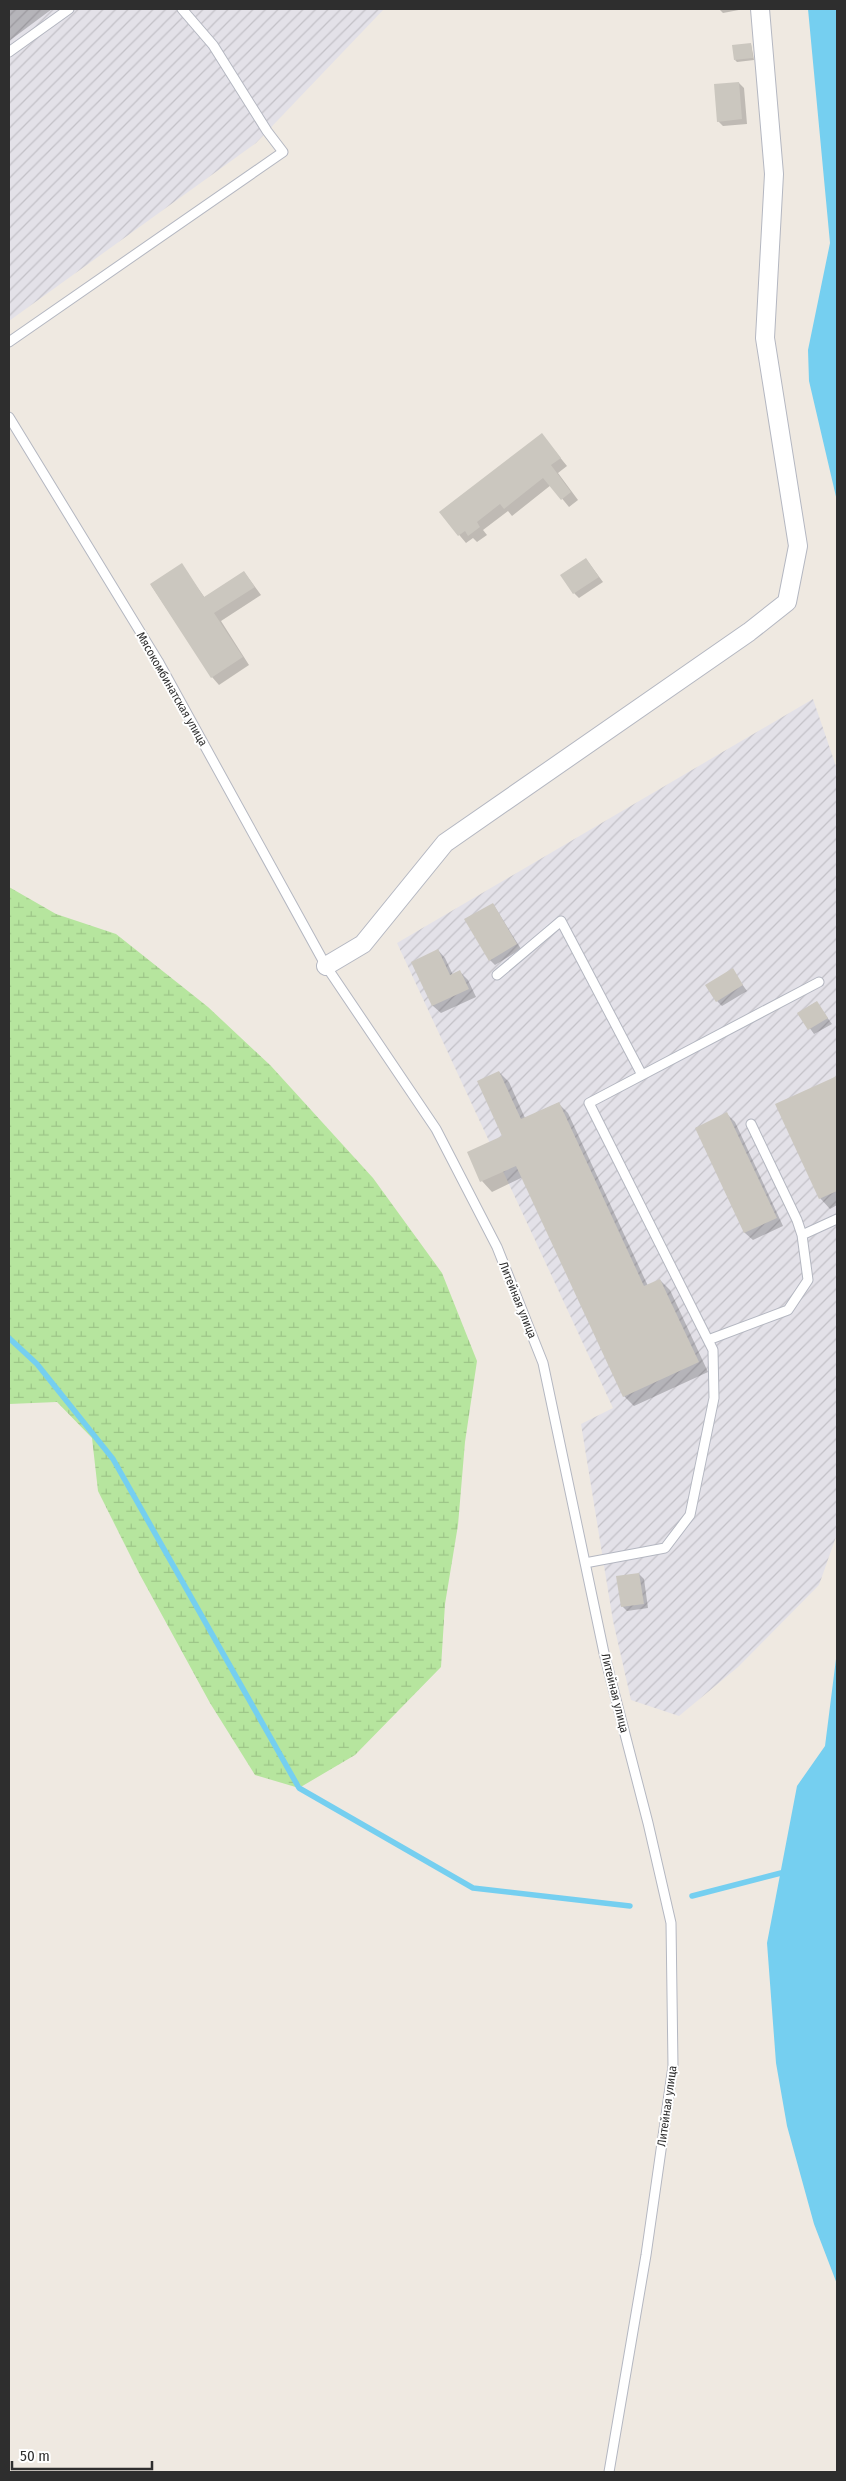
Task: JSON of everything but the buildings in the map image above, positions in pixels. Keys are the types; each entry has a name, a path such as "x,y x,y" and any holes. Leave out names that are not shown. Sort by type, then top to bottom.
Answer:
{"street":[{"path":"326,966 363,944 445,843 750,632 787,602 798,546 765,338 774,174 760,9"}],"lane":[{"path":"9,52 69,9"},
{"path":"9,342 283,152 267,132 213,45 182,9"},
{"name":"Мясокомбинатская улица","path":"9,416 158,661 326,966"},
{"path":"497,975 561,921 642,1075"},
{"name":"Литейная улица","path":"326,966 436,1129 497,1248 543,1363 604,1653 672,1923 674,2066 646,2255 609,2472"},
{"path":"585,1563 665,1548 690,1515 714,1398 713,1350 589,1103 819,982"},
{"path":"708,1340 788,1310 808,1280 802,1235 797,1220 751,1124"},
{"path":"802,1235 837,1219"}],"shaded area":[{"path":"9,9 384,9 256,143 9,321"},
{"path":"813,699 837,769 837,1534 819,1585 738,1667 679,1716 631,1700 613,1621 581,1424 613,1408 397,943"}],"green space":[{"path":"9,887 56,914 116,934 208,1007 271,1066 373,1178 442,1273 477,1361 465,1442 458,1525 445,1604 441,1667 355,1755 299,1788 255,1775 210,1703 139,1573 98,1491 92,1438 57,1402 9,1404"}],"water":[{"path":"808,9 837,9 837,501 809,381 808,350 830,243"},
{"path":"837,1651 837,2284 814,2224 787,2126 776,2063 767,1943 797,1786 825,1746"}],"waterway":[{"path":"9,1338 37,1364 113,1459 299,1788 473,1888 630,1906"},
{"path":"692,1896 781,1873"}]}
